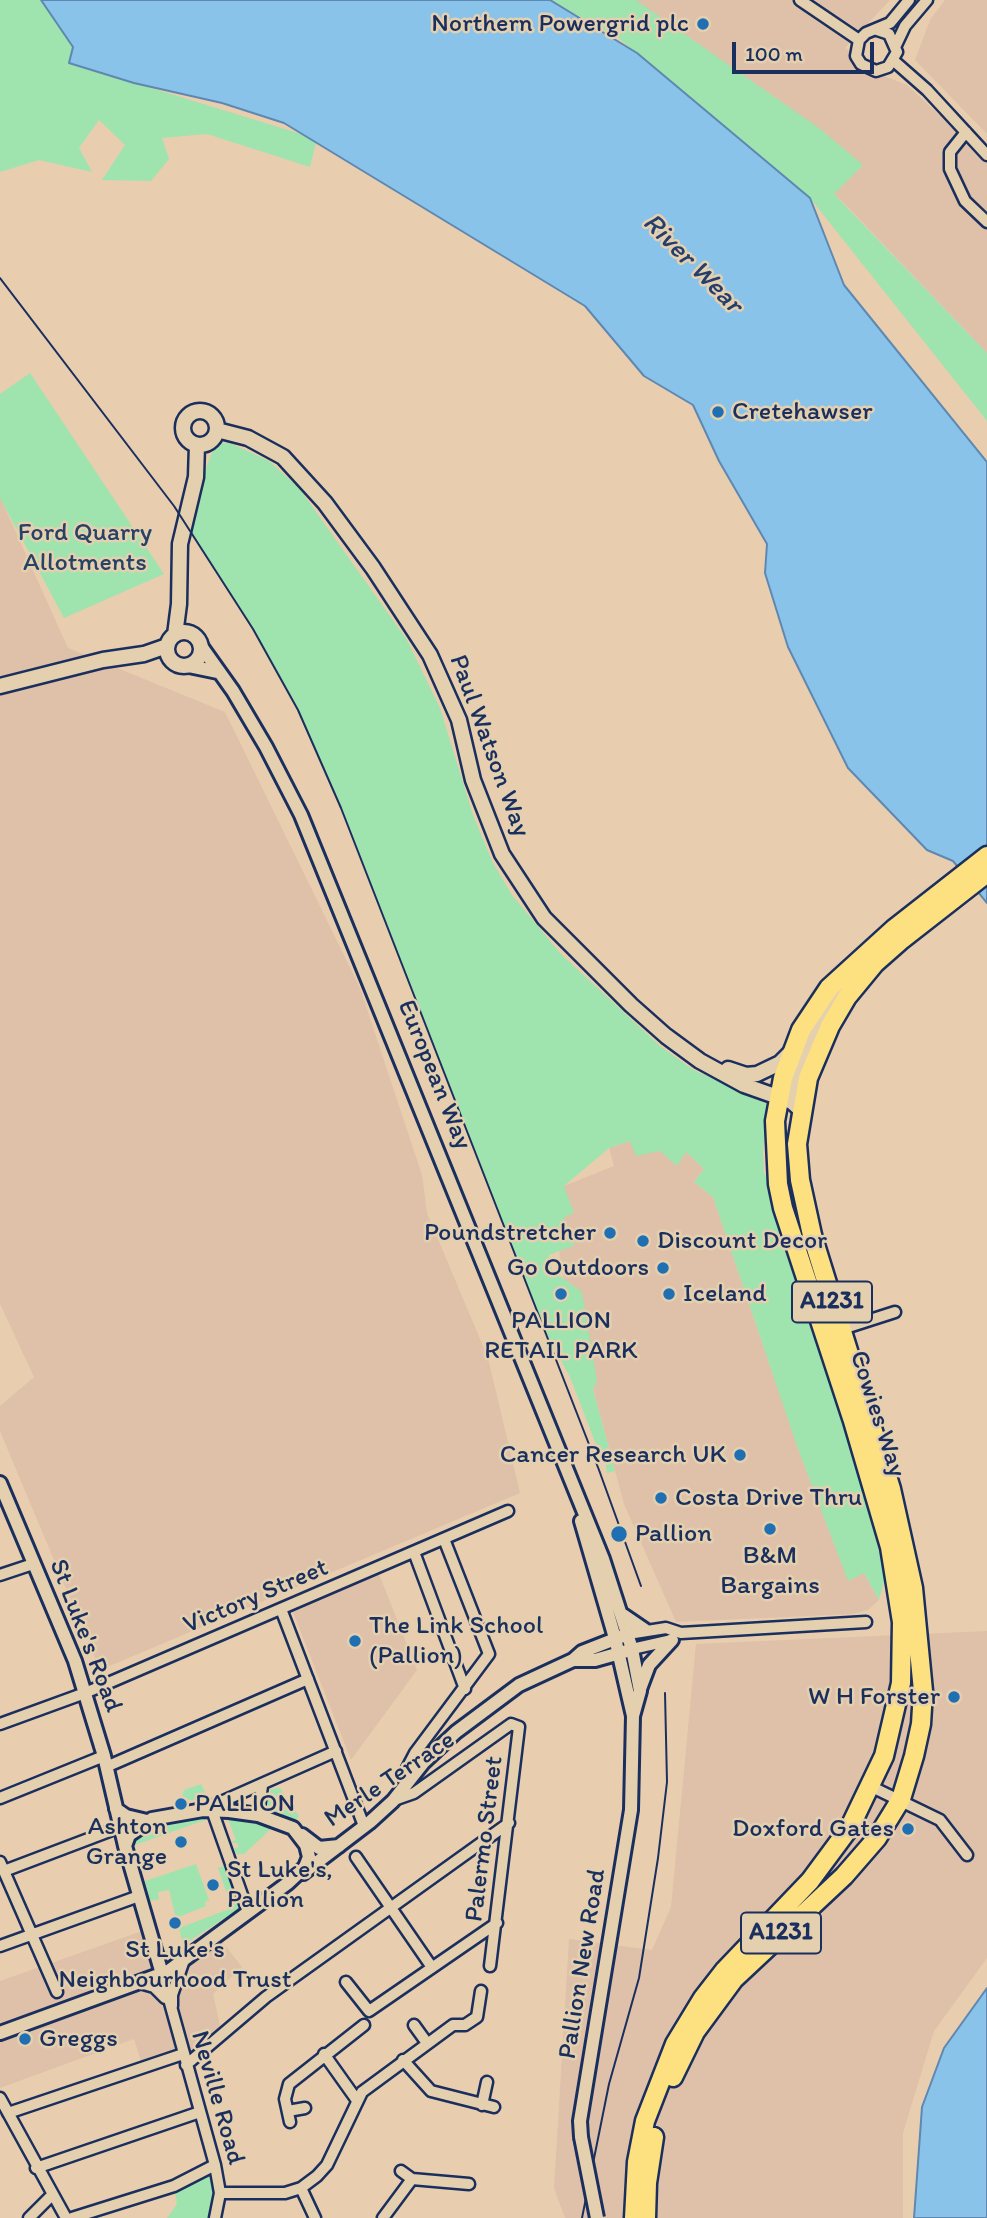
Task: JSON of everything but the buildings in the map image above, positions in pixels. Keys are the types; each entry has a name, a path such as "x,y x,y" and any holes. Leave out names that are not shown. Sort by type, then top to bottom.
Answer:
{"highway":[{"name":"A1231","path":"918,918 987,856"},
{"name":"A1231","path":"918,918 987,873"},
{"name":"Cowies Way","path":"872,1787 898,1705 902,1651 901,1608 890,1547 853,1421 832,1332 800,1180 797,1144 808,1078 830,1026 863,977 918,918"},
{"name":"Cowies Way","path":"901,1799 921,1724 918,1617 893,1500 778,1184 775,1141 778,1098 793,1050 807,1019 829,989 918,918"},
{"name":"A1231","path":"634,2218 637,2162 645,2122 663,2071 687,2023 724,1971 834,1852 872,1787"},
{"name":"A1231","path":"646,2218 647,2183 657,2124 666,2094 695,2032 743,1969 861,1858 901,1799"}],"main road":[{"path":"198,411 208,413 215,419 217,430 208,443 197,445 189,442 183,431 188,416 198,411"},
{"name":"Paul Watson Way","path":"217,430 248,438 283,457 325,503 430,655 459,720 473,780 502,854 544,918 631,1005 691,1054 744,1086 792,1102 802,1111"},
{"path":"0,686 103,660 144,654 175,643 197,638 201,646 200,657 189,666 175,664 175,643 179,604 180,544 196,477 197,445"},
{"path":"778,1098 791,1092 809,1041 828,1009 839,994 863,977"},
{"name":"Paul Watson Way","path":"691,1054 746,1075 762,1072 780,1063 793,1050"}],"street":[{"path":"800,0 859,40"},
{"path":"909,0 890,23 866,33 859,40 856,56 869,70 882,70 894,61 896,45 905,26 927,0"},
{"path":"877,30 889,34 896,45"},
{"path":"894,61 927,90 987,155"},
{"path":"966,132 950,152 950,169 965,201 987,222"},
{"name":"European Way","path":"201,646 260,736 301,815 623,1614 622,1636"},
{"path":"189,666 218,672"},
{"path":"832,1332 895,1312"},
{"name":"St Luke's Road","path":"0,1483 3,1498 85,1693 105,1761 124,1846 162,1974"},
{"name":"European Way","path":"580,1508 585,1540 622,1636"},
{"name":"Victory Street","path":"0,1724 85,1693 508,1511"},
{"path":"406,1784 404,1774 415,1753 466,1689 489,1654 444,1539"},
{"path":"414,1552 466,1689"},
{"path":"0,1575 33,1564"},
{"path":"281,1609 365,1826"},
{"path":"623,1614 645,1630"},
{"path":"573,1660 595,1660 676,1636 866,1622"},
{"path":"393,1801 456,1732 519,1685 573,1660 582,1652 622,1636 666,1628 676,1636"},
{"name":"Pallion New Road","path":"597,2218 580,2121 631,1810 634,1716 640,1691 632,1649 622,1636"},
{"name":"Pallion New Road","path":"622,1636 619,1653 634,1716"},
{"path":"640,1691 649,1665 676,1636"},
{"path":"0,1798 105,1761 307,1679"},
{"name":"Merle Terrace","path":"148,1821 207,1810 258,1815 293,1828 319,1848 339,1846 393,1801 414,1793 512,1724"},
{"name":"Palermo Street","path":"490,1966 520,1731 517,1724 512,1724"},
{"path":"248,1912 207,1810 336,1751"},
{"path":"258,1815 262,1786"},
{"path":"872,1787 940,1820 967,1855"},
{"path":"116,1809 126,1816 148,1821"},
{"path":"124,1846 129,1835 148,1821"},
{"path":"186,2065 266,1997 509,1823"},
{"path":"57,1992 2,1867 120,1827"},
{"path":"288,1883 305,1867 309,1857 306,1844 293,1828"},
{"path":"0,2033 162,1974 339,1846"},
{"path":"356,1857 431,1966"},
{"path":"0,1946 139,1896"},
{"path":"346,1982 369,2011 497,1923"},
{"path":"153,1944 164,1959 184,1960"},
{"path":"140,1983 153,1968 153,1944"},
{"path":"173,2021 172,1995 184,1960"},
{"name":"Neville Road","path":"162,1974 167,2001 215,2165 220,2193"},
{"path":"140,1983 158,1990 167,2001"},
{"path":"215,2218 220,2193 275,2194 301,2188 327,2165 356,2099 369,2085 453,2025 465,2025 477,2017 481,1991"},
{"path":"305,2108 289,2117 285,2099 289,2084 324,2054 365,2025"},
{"path":"414,2025 427,2043"},
{"path":"8,2113 183,2054"},
{"path":"324,2054 356,2099"},
{"path":"403,2060 426,2088 494,2107"},
{"path":"482,2105 487,2082"},
{"path":"0,2098 36,2168 66,2218"},
{"path":"36,2168 200,2112"},
{"path":"72,2218 174,2186 215,2165"},
{"path":"401,2171 412,2179 469,2184"},
{"path":"386,2217 412,2179"},
{"path":"301,2188 315,2218"},
{"path":"29,2218 52,2195"}],"shaded area":[{"path":"626,0 890,0 845,48 884,76 907,85 987,159 987,353 845,204 747,119"},
{"path":"945,0 987,0 987,134 915,60 930,20"},
{"path":"0,497 68,648 225,712 360,988 422,1175 427,1213 488,1358 520,1493 100,1670 0,1431 0,1406 34,1377 0,1304"},
{"name":"PALLION RETAIL PARK","path":"630,1141 660,1151 686,1151 704,1169 694,1182 713,1197 797,1446 848,1580 864,1573 879,1600 868,1610 852,1614 676,1622 624,1504 560,1265 558,1218 564,1186 614,1166 609,1148"},
{"name":"The Link School (Pallion)","path":"379,1574 417,1670 351,1760 293,1612"},
{"path":"987,1631 987,1958 934,2031 903,2133 903,2218 565,2218 554,2188 569,1939 652,1950 671,1907 696,1644"},
{"path":"148,1929 159,1948 173,1953 191,1954 216,1934 242,1967 213,1994 222,2034 192,2061 183,2054 143,2068 134,2039 0,2088 0,1981"}],"green space":[{"path":"0,0 41,0 73,48 70,63 301,134 316,143 310,167 207,134 162,138 169,159 151,181 102,180 125,145 99,120 79,148 92,172 39,160 0,172"},
{"path":"550,0 636,0 819,128 863,165 834,194 987,353 987,421 810,198 617,37"},
{"name":"Ford Quarry Allotments","path":"30,373 164,574 64,618 0,498 0,394"},
{"path":"222,443 230,443 269,461 299,488 407,640 440,708 473,815 493,863 512,895 560,953 660,1046 692,1069 767,1104 764,1173 771,1185 779,1220 860,1472 885,1577 879,1600 864,1573 848,1581 797,1446 713,1197 694,1182 704,1169 686,1152 677,1166 660,1151 636,1156 630,1141 609,1148 564,1186 574,1213 564,1217 575,1245 549,1255 552,1270 582,1292 597,1381 593,1389 615,1471 607,1473 605,1459 602,1460 570,1377 545,1331 341,808 298,710 253,629 190,530 202,479 213,450"},
{"path":"201,1784 209,1800 181,1800 184,1790"},
{"path":"280,1788 299,1816 296,1820 271,1812 266,1803 271,1789"},
{"path":"188,1819 208,1819 135,1845 135,1837 160,1826"},
{"path":"228,1819 273,1827 244,1854 237,1854 232,1849 239,1847 237,1843 229,1843 236,1840"},
{"path":"196,1864 209,1900 205,1902 206,1906 176,1918 169,1890 158,1892 159,1899 150,1901 145,1881"},
{"path":"226,1865 242,1907 183,1945 179,1928 232,1908 218,1868"},
{"path":"215,2165 219,2186 215,2218 167,2218 177,2204 174,2186"}],"water":[{"name":"River Wear","path":"41,0 550,0 637,53 810,198 844,285 987,462 987,903 953,861 927,850 848,768 788,647 765,573 767,544 719,461 693,405 644,376 585,306 284,123 222,103 134,83 69,63 73,47"},
{"path":"987,1988 987,2218 914,2218 922,2107 944,2048"}],"tram line":[{"path":"0,278 174,506 253,629 298,710 341,808 599,1470 641,1586"},
{"path":"582,2218 609,2084 639,1978 658,1858 667,1782 665,1693"}],"place":[{"name":"Northern Powergrid plc","path":"703,24"},
{"name":"Cretehawser","path":"718,412"},
{"name":"Poundstretcher","path":"610,1233"},
{"name":"Discount Decor","path":"643,1241"},
{"name":"Go Outdoors","path":"663,1268"},
{"name":"PALLION RETAIL PARK","path":"561,1294"},
{"name":"Iceland","path":"669,1294"},
{"name":"Cancer Research UK","path":"740,1455"},
{"name":"Costa Drive Thru","path":"661,1498"},
{"name":"B&M Bargains","path":"770,1529"},
{"name":"Pallion","path":"619,1534"},
{"name":"The Link School (Pallion)","path":"355,1641"},
{"name":"W H Forster","path":"954,1697"},
{"name":"PALLION","path":"181,1804"},
{"name":"Doxford Gates","path":"908,1829"},
{"name":"Ashton Grange","path":"181,1842"},
{"name":"St Luke's, Pallion","path":"213,1885"},
{"name":"St Luke's Neighbourhood Trust","path":"175,1923"},
{"name":"Greggs","path":"25,2039"}]}
